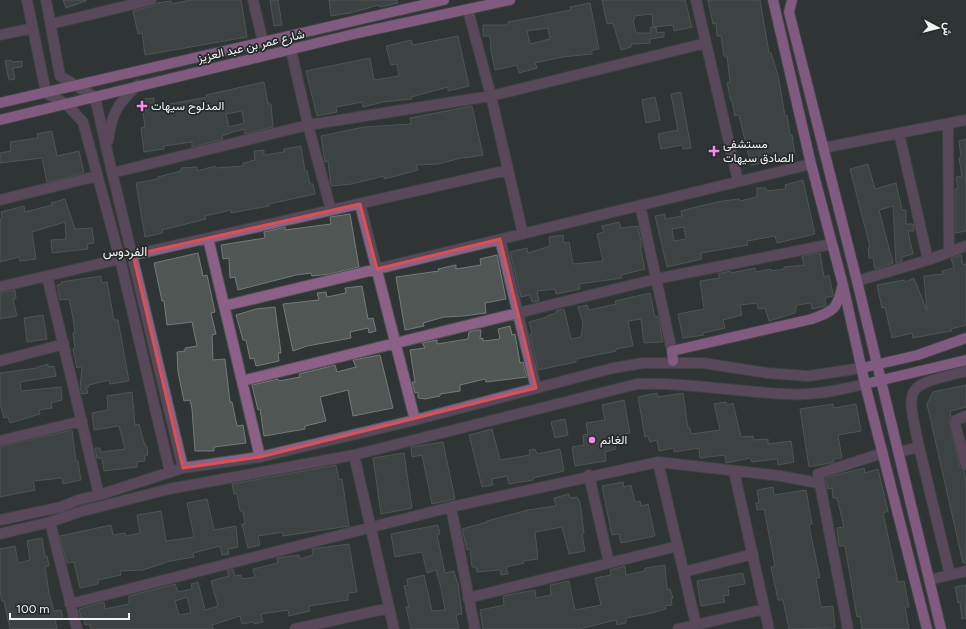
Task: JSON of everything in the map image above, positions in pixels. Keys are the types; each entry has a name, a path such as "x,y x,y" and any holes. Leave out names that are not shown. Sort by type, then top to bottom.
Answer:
{"main road":[{"name":"شارع عمر بن عبد العزيز","path":"0,120 358,33 510,0"},
{"path":"773,0 811,164 843,285 865,384 927,629"},
{"path":"786,0 878,365 941,629"},
{"path":"788,12 792,0"},
{"name":"شارع عمر بن عبد العزيز","path":"0,103 438,1"},
{"path":"673,356 812,319 829,312 839,303 843,285"},
{"path":"862,368 918,355 966,338"},
{"path":"865,384 965,361"}],"street":[{"path":"27,0 46,93 66,104 82,122 120,259 170,472"},
{"path":"46,0 60,76 95,97 183,468"},
{"path":"51,24 151,0"},
{"path":"253,0 263,42"},
{"path":"696,0 738,181"},
{"path":"468,10 491,96 523,234"},
{"path":"0,35 33,28"},
{"path":"112,173 308,125 491,96 706,43"},
{"path":"291,50 308,125 331,210"},
{"path":"107,150 110,121 115,111 127,95 138,86"},
{"path":"823,148 966,120"},
{"path":"948,124 949,252"},
{"path":"899,133 928,260"},
{"path":"224,306 811,164"},
{"path":"133,255 508,170"},
{"path":"0,200 97,176"},
{"path":"360,204 415,420"},
{"path":"640,205 673,356"},
{"path":"208,238 260,457"},
{"path":"500,239 536,388"},
{"path":"242,381 656,279 832,244"},
{"path":"857,281 928,260 966,246"},
{"path":"0,287 120,259"},
{"path":"47,276 99,495"},
{"path":"0,361 64,344"},
{"path":"0,520 61,507 78,500 99,495 183,468 260,457 415,420 613,368 673,356 703,363 767,373 808,376 862,368"},
{"path":"950,575 919,447 911,406 911,394 918,385 966,371"},
{"path":"0,534 50,522 79,512 187,485 354,455 637,384 667,383 788,394 828,392 865,384"},
{"path":"966,416 956,420 966,465"},
{"path":"0,441 82,421"},
{"path":"899,452 919,447"},
{"path":"848,629 818,483 818,474 883,453"},
{"path":"354,455 394,629"},
{"path":"70,604 451,507 658,462 818,483"},
{"path":"658,462 696,625"},
{"path":"734,471 769,629"},
{"path":"589,476 609,563"},
{"path":"451,507 475,629"},
{"path":"50,522 77,629"},
{"path":"468,598 678,546"},
{"path":"684,572 753,554"},
{"path":"929,580 966,571"},
{"path":"295,629 312,627 389,608"},
{"path":"678,629 764,609"}],"highlighted area":[{"path":"360,204 377,269 500,239 536,388 260,457 183,468 133,255"}],"building":[{"path":"63,0 86,0 86,1 66,8"},
{"path":"190,0 241,0 247,37 145,55 142,33 138,34 133,11 153,6 157,3 171,1 172,4"},
{"path":"270,0 278,0 282,25 274,26"},
{"path":"329,0 397,0 398,3 380,7 379,5 350,13 331,16"},
{"path":"602,0 685,0 692,27 674,31 673,25 653,27 652,14 634,16 635,19 633,20 636,33 651,33 650,28 656,27 657,33 664,32 664,37 650,39 650,43 631,44 631,47 621,50 613,23 607,24"},
{"path":"708,0 760,0 769,53 771,53 778,75 785,116 787,115 795,155 769,159 769,162 751,165 739,115 735,116 727,83 730,82 727,56 724,56 721,36 717,36 716,23 713,24"},
{"path":"590,3 599,49 592,50 592,54 562,57 535,63 537,68 519,73 517,65 495,70 490,36 483,36 483,25 508,25 508,22 571,10 570,7","holes":["548,28 550,39 530,44 527,31"]},
{"path":"458,36 469,86 448,91 448,87 411,97 412,99 383,102 363,107 362,102 336,107 337,112 317,116 306,71 370,58 374,80 399,76 397,64 391,65 386,46 411,40 413,45"},
{"path":"11,60 12,62 22,61 22,67 13,68 15,79 9,80 5,61"},
{"path":"264,82 268,104 271,104 273,127 245,134 244,129 222,136 223,139 192,147 192,142 164,146 164,149 144,152 141,128 145,127 143,112 146,112 144,99 154,98 154,107 207,97 206,95","holes":["242,111 244,123 229,127 226,114"]},
{"path":"681,92 691,148 683,149 682,145 661,149 658,134 678,130 671,94"},
{"path":"655,97 660,120 646,123 642,100"},
{"path":"472,106 483,155 465,157 438,164 416,165 418,170 384,179 384,176 352,184 331,186 328,161 325,162 321,136 364,127 411,124 410,118"},
{"path":"52,131 57,156 79,151 84,173 47,182 42,158 0,163 0,153 11,151 10,142 38,138 37,134"},
{"path":"966,139 966,231 955,233 955,189 958,189 956,177 962,176 959,158 961,157 959,141"},
{"path":"301,146 305,171 307,171 310,184 313,184 315,194 269,204 269,206 231,213 231,210 205,216 206,219 162,230 163,233 145,237 136,183 158,179 158,177 181,171 181,168 197,167 197,171 215,166 215,168 243,166 243,163 255,160 254,151 264,150 264,155 284,152 284,149"},
{"path":"868,164 875,189 896,183 902,210 906,210 906,224 913,224 914,228 914,231 908,231 913,254 902,257 902,261 896,263 893,206 879,210 893,263 875,269 873,258 869,258 868,248 870,247 850,169"},
{"path":"803,180 815,234 777,243 775,236 747,241 748,245 701,253 702,259 667,267 655,216 665,214 665,219 682,216 681,211 700,206 723,201 739,199 740,201 757,197 757,188 766,188 766,191 786,189 785,185","holes":["684,227 686,239 674,241 672,229"]},
{"path":"65,199 75,229 92,228 94,243 87,244 88,249 52,253 51,240 66,239 65,222 32,232 36,259 20,261 19,257 0,262 1,212 24,206 25,212 52,205 51,203"},
{"path":"350,214 359,267 330,274 312,276 311,273 296,275 238,290 235,277 230,278 229,258 223,259 221,245 265,238 264,232 285,227 285,230 331,224 330,217"},
{"path":"619,222 621,228 638,226 642,247 640,247 645,269 621,275 622,278 579,284 580,289 556,294 555,289 537,291 539,301 532,302 530,295 521,297 510,252 527,248 528,253 550,246 549,237 563,235 564,243 569,242 573,264 603,261 597,234 604,232 602,226"},
{"path":"198,253 203,276 207,275 215,312 211,313 216,334 212,335 213,360 225,359 230,402 232,402 237,426 243,425 246,443 214,447 214,451 195,451 192,409 190,400 184,401 178,372 177,352 185,351 185,348 197,346 192,322 167,325 164,301 162,301 154,263"},
{"path":"820,253 824,277 829,275 833,294 833,296 825,298 826,306 812,309 811,303 797,305 795,313 769,321 765,308 758,309 757,303 740,305 742,315 723,320 725,328 703,333 704,335 683,338 678,314 704,309 700,281 720,278 718,274 730,271 731,273 755,268 756,272 771,269 771,271 784,269 784,267 804,265 802,256"},
{"path":"497,255 506,299 485,303 486,313 444,317 423,323 424,326 405,330 396,277 439,271 438,269 456,265 456,269 481,265 480,259"},
{"path":"961,255 963,265 966,264 966,325 951,329 952,331 913,338 912,333 892,338 885,307 882,308 877,285 904,280 905,282 914,278 927,311 924,276 943,274 942,271 954,268 951,258"},
{"path":"101,276 102,283 107,282 114,320 118,320 129,381 110,384 109,380 89,385 89,387 86,387 88,393 82,394 80,388 82,366 77,368 73,349 75,348 73,333 75,333 69,299 60,300 57,285 62,284 61,282"},
{"path":"362,286 368,319 373,318 376,331 369,333 368,328 350,332 351,338 307,346 293,351 283,304 319,300 317,293 326,292 327,297 346,293 345,288"},
{"path":"15,290 16,299 13,299 17,316 0,319 0,293"},
{"path":"650,293 655,317 658,316 663,342 644,343 641,319 628,321 633,346 576,359 576,362 538,370 530,334 532,333 529,322 547,317 556,313 556,311 564,309 571,339 581,337 583,323 578,307 587,305 589,310 616,304 615,301"},
{"path":"275,307 281,353 278,353 279,361 256,366 254,358 250,359 246,340 243,340 236,315 256,309"},
{"path":"43,315 47,339 27,342 24,318"},
{"path":"510,326 512,335 515,334 520,363 523,362 527,377 486,382 485,379 460,385 460,391 440,394 440,396 425,399 418,398 418,392 415,393 412,382 415,382 410,350 425,348 422,343 437,340 437,344 468,339 469,332 475,330 481,330 480,339 483,338 483,341 500,339 498,329"},
{"path":"380,355 393,408 353,416 348,390 320,397 326,421 305,426 305,429 264,436 260,409 258,410 252,385 278,379 279,381 300,377 299,374 335,365 337,372 356,367 353,360"},
{"path":"48,364 48,367 54,366 56,376 20,382 21,391 61,387 62,400 51,403 52,408 39,410 40,414 10,423 8,417 4,418 0,403 0,373 37,368"},
{"path":"966,385 966,407 950,411 951,416 949,423 960,467 964,471 966,482 966,563 963,563 927,404 933,392"},
{"path":"132,392 135,425 139,424 145,446 147,446 148,455 145,455 145,461 137,462 137,467 104,471 102,458 97,458 95,448 100,448 101,452 125,449 119,426 94,430 92,413 108,410 107,396"},
{"path":"657,393 658,397 683,393 688,428 690,428 691,434 720,430 714,404 726,402 727,405 733,403 741,437 753,436 754,440 768,439 768,444 791,441 794,462 778,465 777,459 752,462 750,458 726,463 725,455 700,458 699,448 674,452 674,448 659,451 657,440 650,442 648,436 645,437 638,397"},
{"path":"624,400 630,433 614,436 616,449 605,452 606,461 575,466 572,447 584,445 583,435 588,434 586,423 605,420 602,405"},
{"path":"833,404 834,408 856,404 861,431 838,435 842,458 834,459 834,462 809,467 800,409"},
{"path":"565,419 568,435 555,438 551,422"},
{"path":"492,429 500,460 530,455 529,450 535,449 537,454 560,449 564,471 533,478 533,480 509,484 507,476 492,479 493,485 482,487 469,435"},
{"path":"72,430 76,461 78,461 81,480 63,484 62,478 33,481 35,490 0,497 0,447"},
{"path":"443,442 455,499 432,504 422,455 412,457 411,447"},
{"path":"404,453 412,508 381,514 373,458"},
{"path":"336,465 339,480 342,479 349,526 283,536 283,532 258,536 260,545 248,548 242,524 245,524 243,511 240,511 237,494 234,494 232,484"},
{"path":"864,468 865,473 878,469 888,511 883,513 898,582 904,581 909,607 905,607 909,629 862,629 860,616 857,617 845,546 839,546 837,528 844,527 837,498 833,498 832,488 828,489 825,478"},
{"path":"623,482 624,487 631,485 635,502 640,501 641,506 648,504 655,536 621,543 619,534 612,535 602,486"},
{"path":"773,487 774,495 806,490 812,524 809,525 820,578 816,578 821,607 833,606 835,628 789,629 783,600 778,600 771,567 775,566 764,509 757,510 756,503 759,503 757,490"},
{"path":"569,494 570,498 577,497 580,502 584,533 582,534 585,551 569,554 562,527 535,532 538,559 523,561 524,563 506,567 508,574 501,575 500,570 477,572 476,567 472,567 470,549 467,550 462,529 528,510 556,506 554,498"},
{"path":"207,499 214,530 236,526 238,547 228,549 229,554 222,555 220,546 193,553 194,557 170,561 143,570 120,571 121,575 98,580 98,584 80,588 74,562 67,563 60,536 111,525 113,535 125,533 126,536 140,533 137,515 161,511 166,541 194,537 187,503"},
{"path":"438,525 440,534 437,535 445,573 454,571 458,584 462,614 456,615 459,629 411,629 406,607 409,607 404,586 408,585 407,579 424,575 432,611 445,610 441,588 436,570 427,573 422,552 395,557 391,534"},
{"path":"42,538 45,557 47,556 49,566 45,567 49,593 54,611 61,610 63,619 55,620 57,629 10,629 4,601 2,601 0,592 0,549 15,546 18,563 30,560 27,541"},
{"path":"349,544 357,592 348,593 348,600 309,606 310,611 289,616 288,610 261,614 263,622 254,624 254,622 242,624 240,616 212,625 213,629 90,629 90,624 85,625 84,618 81,618 79,609 104,602 105,609 129,604 129,596 175,584 178,592 192,589 191,584 198,582 205,610 218,606 211,581 229,576 227,571 233,569 235,576 241,575 242,579 255,577 253,569 278,563 277,558 299,555 300,559 313,555 312,549","holes":["187,597 191,613 179,615 175,601"]},
{"path":"665,565 667,590 670,589 673,598 671,599 672,605 665,606 666,609 626,618 626,623 617,625 616,620 579,629 483,629 480,610 504,605 503,596 535,590 536,598 551,595 550,585 569,581 575,610 601,605 595,578 611,575 610,570 625,566 626,575 645,571 645,568"},
{"path":"743,573 745,584 728,587 729,595 723,596 725,602 701,606 697,581"},
{"path":"966,585 966,618 962,619 960,602 958,603 955,587"}],"place":[{"name":"المدلوح سيهات","path":"142,106"},
{"name":"مستشفى الصادق سيهات","path":"714,151"},
{"name":"الغانم","path":"592,440"}],"district":[{"name":"الفردوس","path":"125,251"}]}
